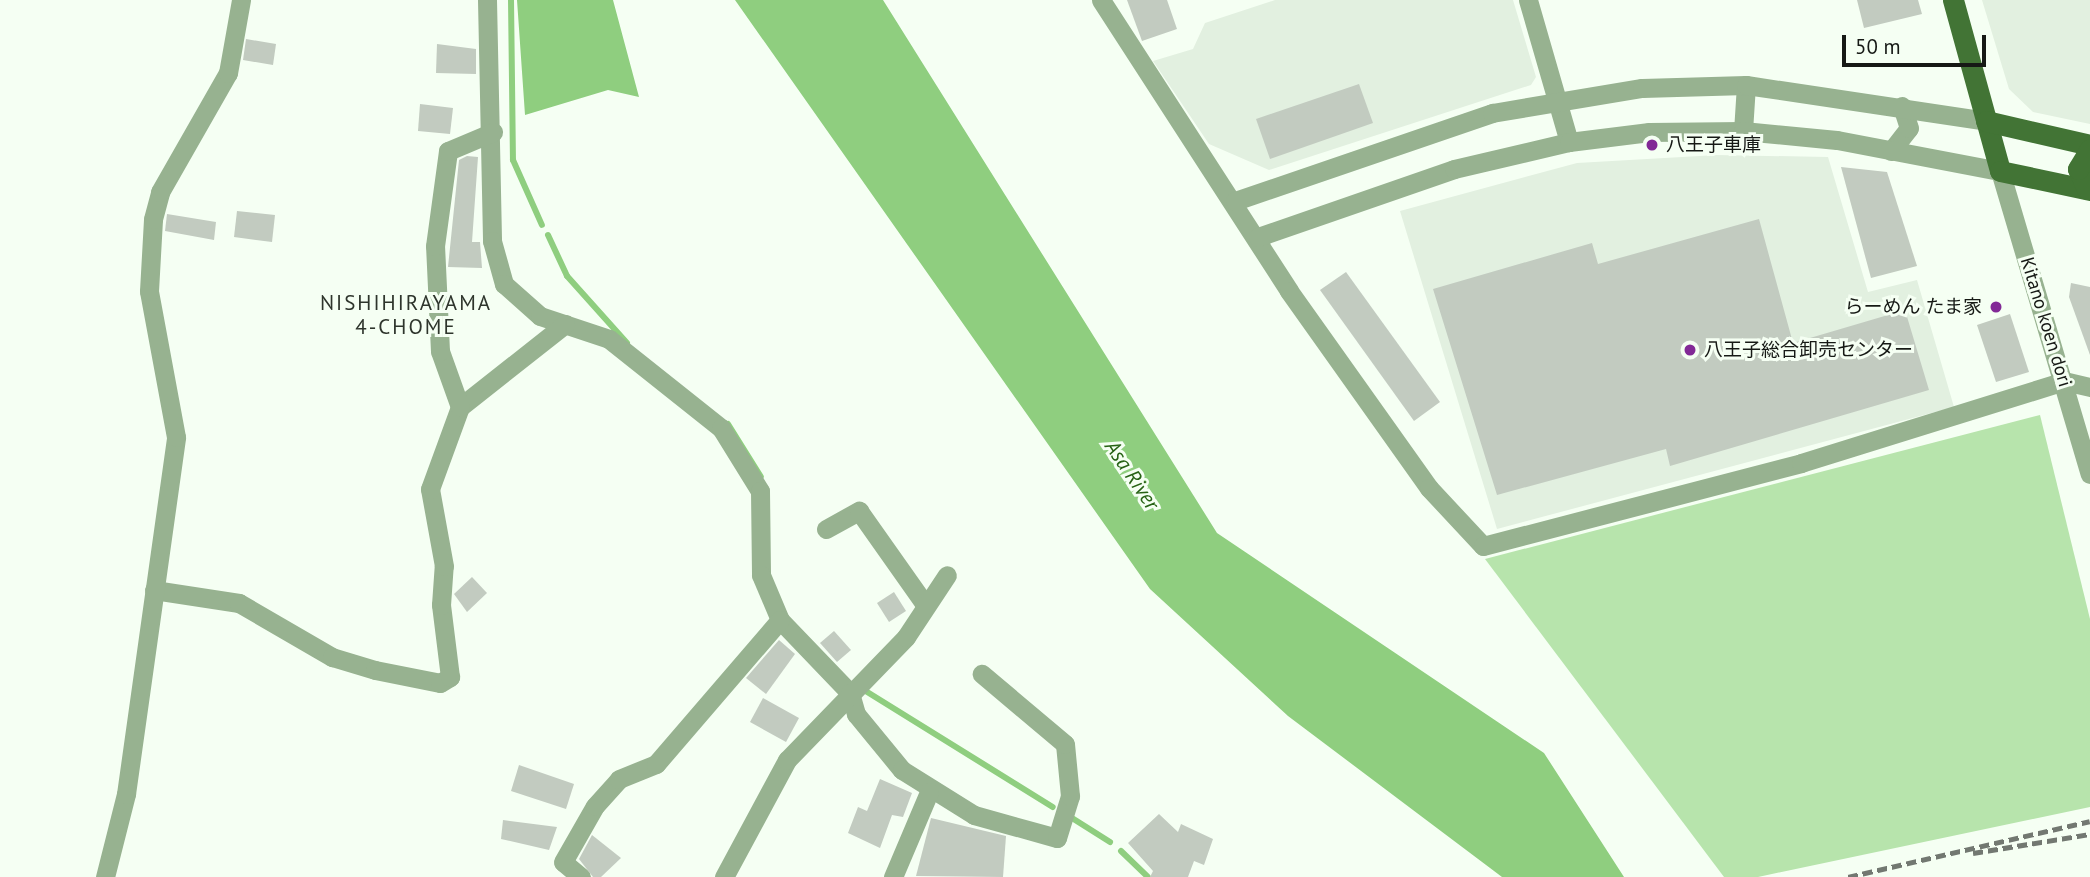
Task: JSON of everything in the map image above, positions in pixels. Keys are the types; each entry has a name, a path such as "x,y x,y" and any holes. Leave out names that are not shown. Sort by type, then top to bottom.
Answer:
{"main road":[{"path":"1953,0 2000,171 2089,190"},
{"path":"1986,121 2090,147 2078,169 2089,190"}],"street":[{"path":"105,877 126,793 176,437 149,292 153,219 160,192 228,73 241,0"},
{"path":"486,0 493,132 495,263 517,300 565,324 609,339 721,428 743,455 760,492 761,575 780,620 850,693 871,736 929,792 974,815 1057,838 1070,796 1065,744 982,674"},
{"path":"1101,0 1429,488 1483,546 1801,463 2064,382 2090,387"},
{"path":"1528,0 1569,142"},
{"path":"1235,201 1441,128 1558,98 1745,85 1902,106 1986,121"},
{"path":"1743,131 1745,85"},
{"path":"1891,151 1909,128 1902,106"},
{"path":"1258,237 1454,169 1569,142 1743,131 1891,151 2000,171"},
{"path":"460,407 440,351 435,246 443,164 448,151 493,132"},
{"name":"Kitano koen dori","path":"2000,171 2090,474"},
{"path":"154,590 239,603 332,657 375,670 440,683 450,677 441,605 444,566 430,489 460,407 565,324"},
{"path":"826,529 859,511 926,606"},
{"path":"724,877 786,760 906,637 947,575"},
{"path":"581,877 563,862 566,850 595,806 619,779 656,764 780,620"},
{"path":"893,877 929,792"}],"shaded area":[{"path":"1275,0 1513,0 1536,77 1531,85 1269,170 1209,144 1153,61 1193,49 1205,23"},
{"path":"1982,0 2090,0 2090,124 2033,112 2009,89"},
{"name":"八王子総合卸売センター","path":"1717,155 1828,157 1868,292 1917,280 1954,407 1497,529 1400,211 1577,163"},
{"path":"2040,415 2090,619 2090,807 1758,877 1724,877 1485,559"}],"water":[{"path":"517,0 613,0 639,97 608,90 525,115"},
{"name":"Asa River","path":"735,0 883,0 1217,533 1544,753 1624,877 1502,877 1288,716 1150,589"}],"building":[{"path":"1127,0 1167,0 1177,29 1142,41"},
{"path":"1857,0 1918,0 1922,14 1864,28"},
{"path":"246,39 276,44 273,65 243,60"},
{"path":"437,44 476,49 476,74 436,73"},
{"path":"1359,84 1373,123 1270,159 1256,119"},
{"path":"420,104 453,108 450,134 418,131"},
{"path":"467,156 478,157 472,242 480,242 482,268 448,267 459,160"},
{"path":"1841,167 1887,172 1917,266 1871,278"},
{"path":"237,211 275,215 272,242 234,237"},
{"path":"167,214 216,222 214,240 165,231"},
{"path":"1759,219 1793,343 1905,310 1929,390 1670,466 1666,449 1497,495 1433,289 1592,243 1598,264"},
{"path":"1346,272 1440,402 1414,421 1320,290"},
{"path":"2071,283 2090,287 2090,355 2069,297"},
{"path":"2010,314 2029,372 1996,382 1977,325"},
{"path":"472,577 487,593 467,612 454,594"},
{"path":"894,592 906,611 889,622 877,603"},
{"path":"834,631 851,650 837,662 820,643"},
{"path":"779,640 795,654 766,694 746,678"},
{"path":"763,698 799,718 786,742 750,722"},
{"path":"519,765 574,784 566,809 511,791"},
{"path":"880,779 912,793 903,817 892,815 880,848 848,833 858,807 867,811"},
{"path":"1159,814 1178,832 1181,824 1213,839 1204,865 1194,861 1188,877 1150,877 1153,871 1128,843"},
{"path":"931,818 1006,836 1003,877 916,876"},
{"path":"503,820 557,827 549,850 501,839"},
{"path":"592,835 621,858 601,877 593,877 579,859"}],"waterway":[{"path":"511,0 513,160 542,225"},
{"path":"548,235 567,276 627,343"},
{"path":"728,424 761,477"},
{"path":"864,690 1053,807"},
{"path":"1072,818 1110,842"},
{"path":"1121,851 1148,877"}],"railway":[{"path":"1848,877 2090,821"},
{"path":"1973,853 2090,834"}],"place":[{"name":"八王子車庫","path":"1652,145"},
{"name":"らーめん たま家","path":"1996,307"},
{"name":"八王子総合卸売センター","path":"1690,350"}],"district":[{"name":"NISHIHIRAYAMA 4-CHOME","path":"406,315"}]}
